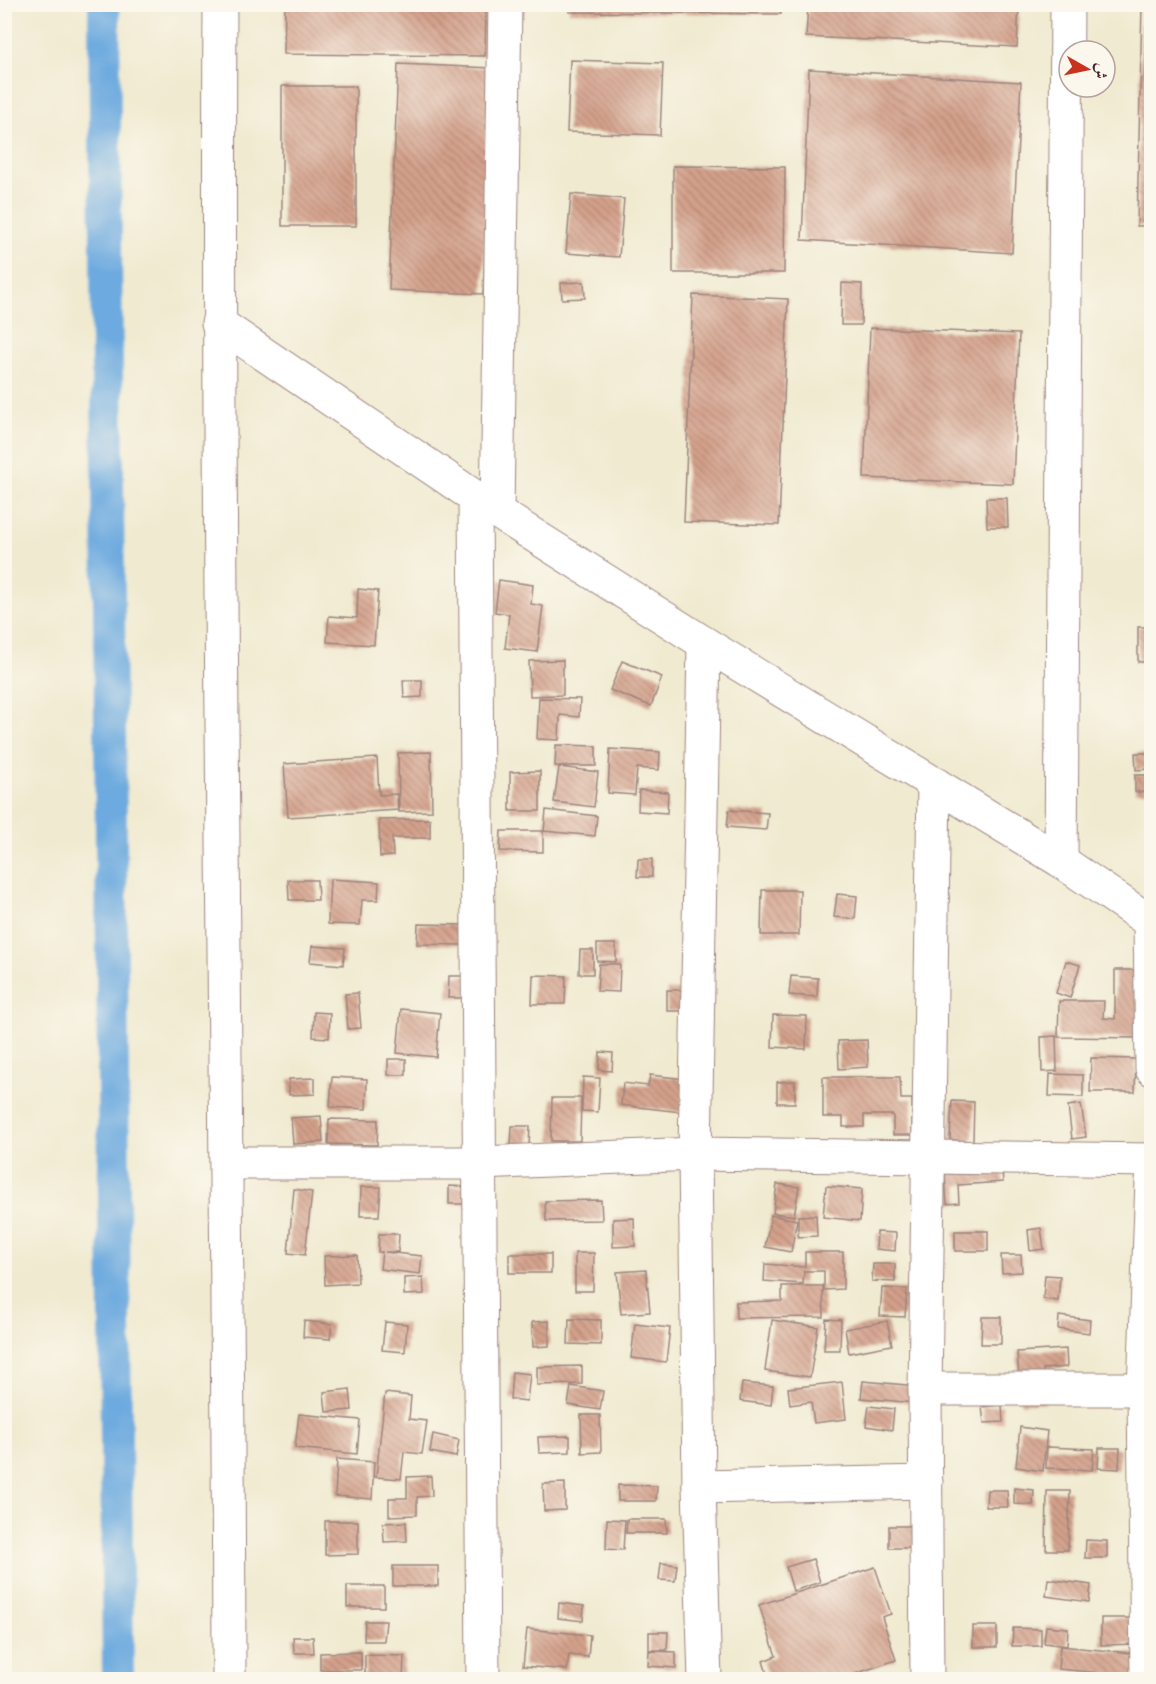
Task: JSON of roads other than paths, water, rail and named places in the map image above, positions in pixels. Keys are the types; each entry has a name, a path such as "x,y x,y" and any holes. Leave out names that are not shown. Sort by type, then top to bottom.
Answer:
{"street":[{"path":"220,4 218,323 228,1163 229,1680"},
{"path":"483,1680 479,1163 486,505 505,4"},
{"path":"1061,861 1067,4"},
{"path":"218,323 486,505 704,643 1061,861 1151,922 1152,1069"},
{"path":"704,643 695,1154 699,1487 705,1680"},
{"path":"927,1680 925,1389 933,783"},
{"path":"228,1163 479,1163 695,1154 927,1159 1152,1160"},
{"path":"1147,1680 1144,1389 1152,1181"},
{"path":"925,1389 1144,1389"},
{"path":"699,1487 926,1482"}],"waterway":[{"path":"104,4 118,1680"}]}
